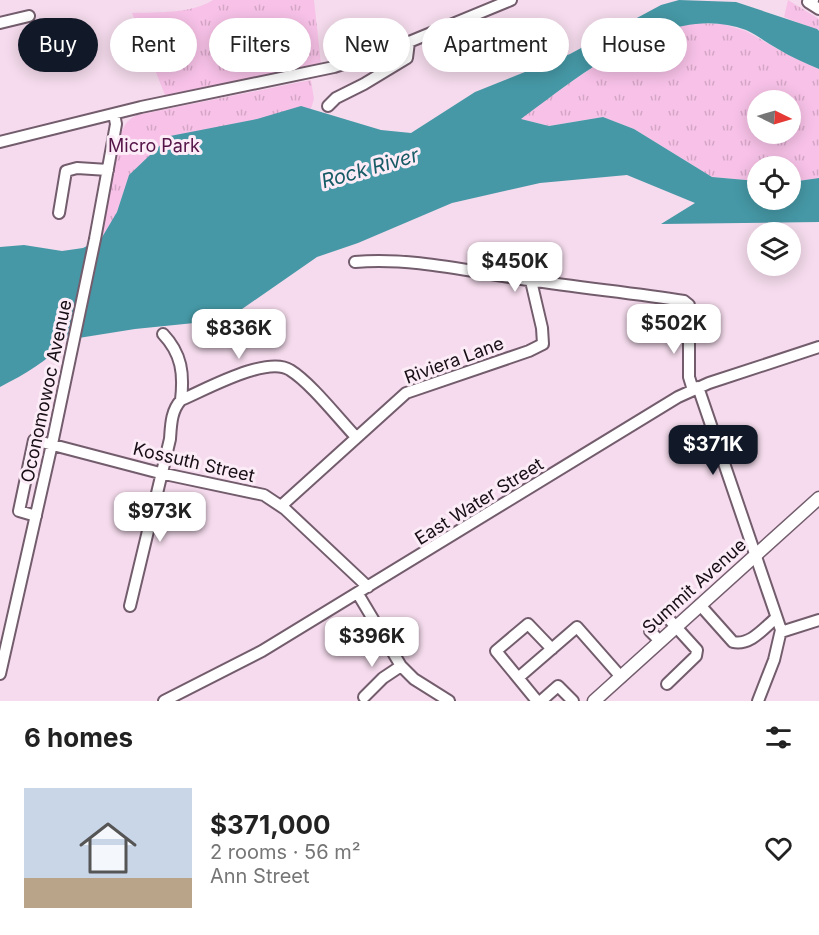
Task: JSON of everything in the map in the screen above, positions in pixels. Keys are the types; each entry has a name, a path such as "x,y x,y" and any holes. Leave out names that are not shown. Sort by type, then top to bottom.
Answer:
{"main road":[{"name":"Summit Avenue","path":"594,701 819,498"}],"street":[{"path":"410,42 511,0"},
{"path":"0,23 29,16"},
{"path":"0,142 114,114 323,69"},
{"path":"328,106 336,98 384,72"},
{"name":"Oconomowoc Avenue","path":"0,674 95,239 116,124 114,114"},
{"path":"59,213 66,171 77,168 108,170"},
{"path":"355,262 391,260 422,263 531,281 684,301 689,305 689,377 696,388 781,632 774,660 758,701"},
{"name":"Riviera Lane","path":"281,506 406,393 530,351 543,344 542,328 531,281"},
{"path":"163,334 173,346 181,364 183,383 181,400"},
{"name":"East Water Street","path":"164,701 262,651 696,388 819,347"},
{"path":"130,606 160,473 170,439 172,415 175,406 181,400 260,367 284,367 306,384 356,436"},
{"path":"36,516 19,511 34,440 52,444"},
{"name":"Kossuth Street","path":"52,444 160,473 264,495 281,506 368,587"},
{"path":"358,594 401,666 414,679 449,701"},
{"path":"700,605 733,642 739,644 747,642 776,618"},
{"path":"781,632 819,620"},
{"path":"552,650 528,624 496,651 539,701 558,686 573,701"},
{"path":"518,678 577,627 621,676"},
{"path":"667,684 696,656 696,650 676,627"},
{"path":"364,697 383,678 401,666"}],"green space":[{"path":"213,0 314,0 321,64 311,66 311,18 209,18 209,72 281,72 165,95 156,72 197,72 197,18 134,18 132,13 185,10"},
{"path":"788,0 819,19 819,31 784,17"},
{"path":"723,24 746,31 819,69 819,178 801,181 801,156 747,156 747,180 712,177 634,129 603,117 549,126 520,119 586,72 687,72 687,25"},
{"name":"Micro Park","path":"311,80 314,99 308,118 101,239 120,138 130,119 137,115"}],"water":[{"path":"679,0 736,2 817,29 819,31 819,69 788,55 746,30 716,23 687,25 687,18 637,18 661,5"},
{"name":"Rock River","path":"581,48 581,72 586,72 521,119 549,126 603,117 634,129 712,177 747,180 747,210 801,210 801,181 819,178 819,222 661,224 695,203 627,175 540,183 452,203 358,243 317,257 232,316 214,321 135,329 66,340 36,366 0,387 0,247 24,245 62,251 83,248 101,239 117,212 129,175 170,136 257,119 301,106 381,130 411,133 475,92 525,72 569,72 570,54"}]}
